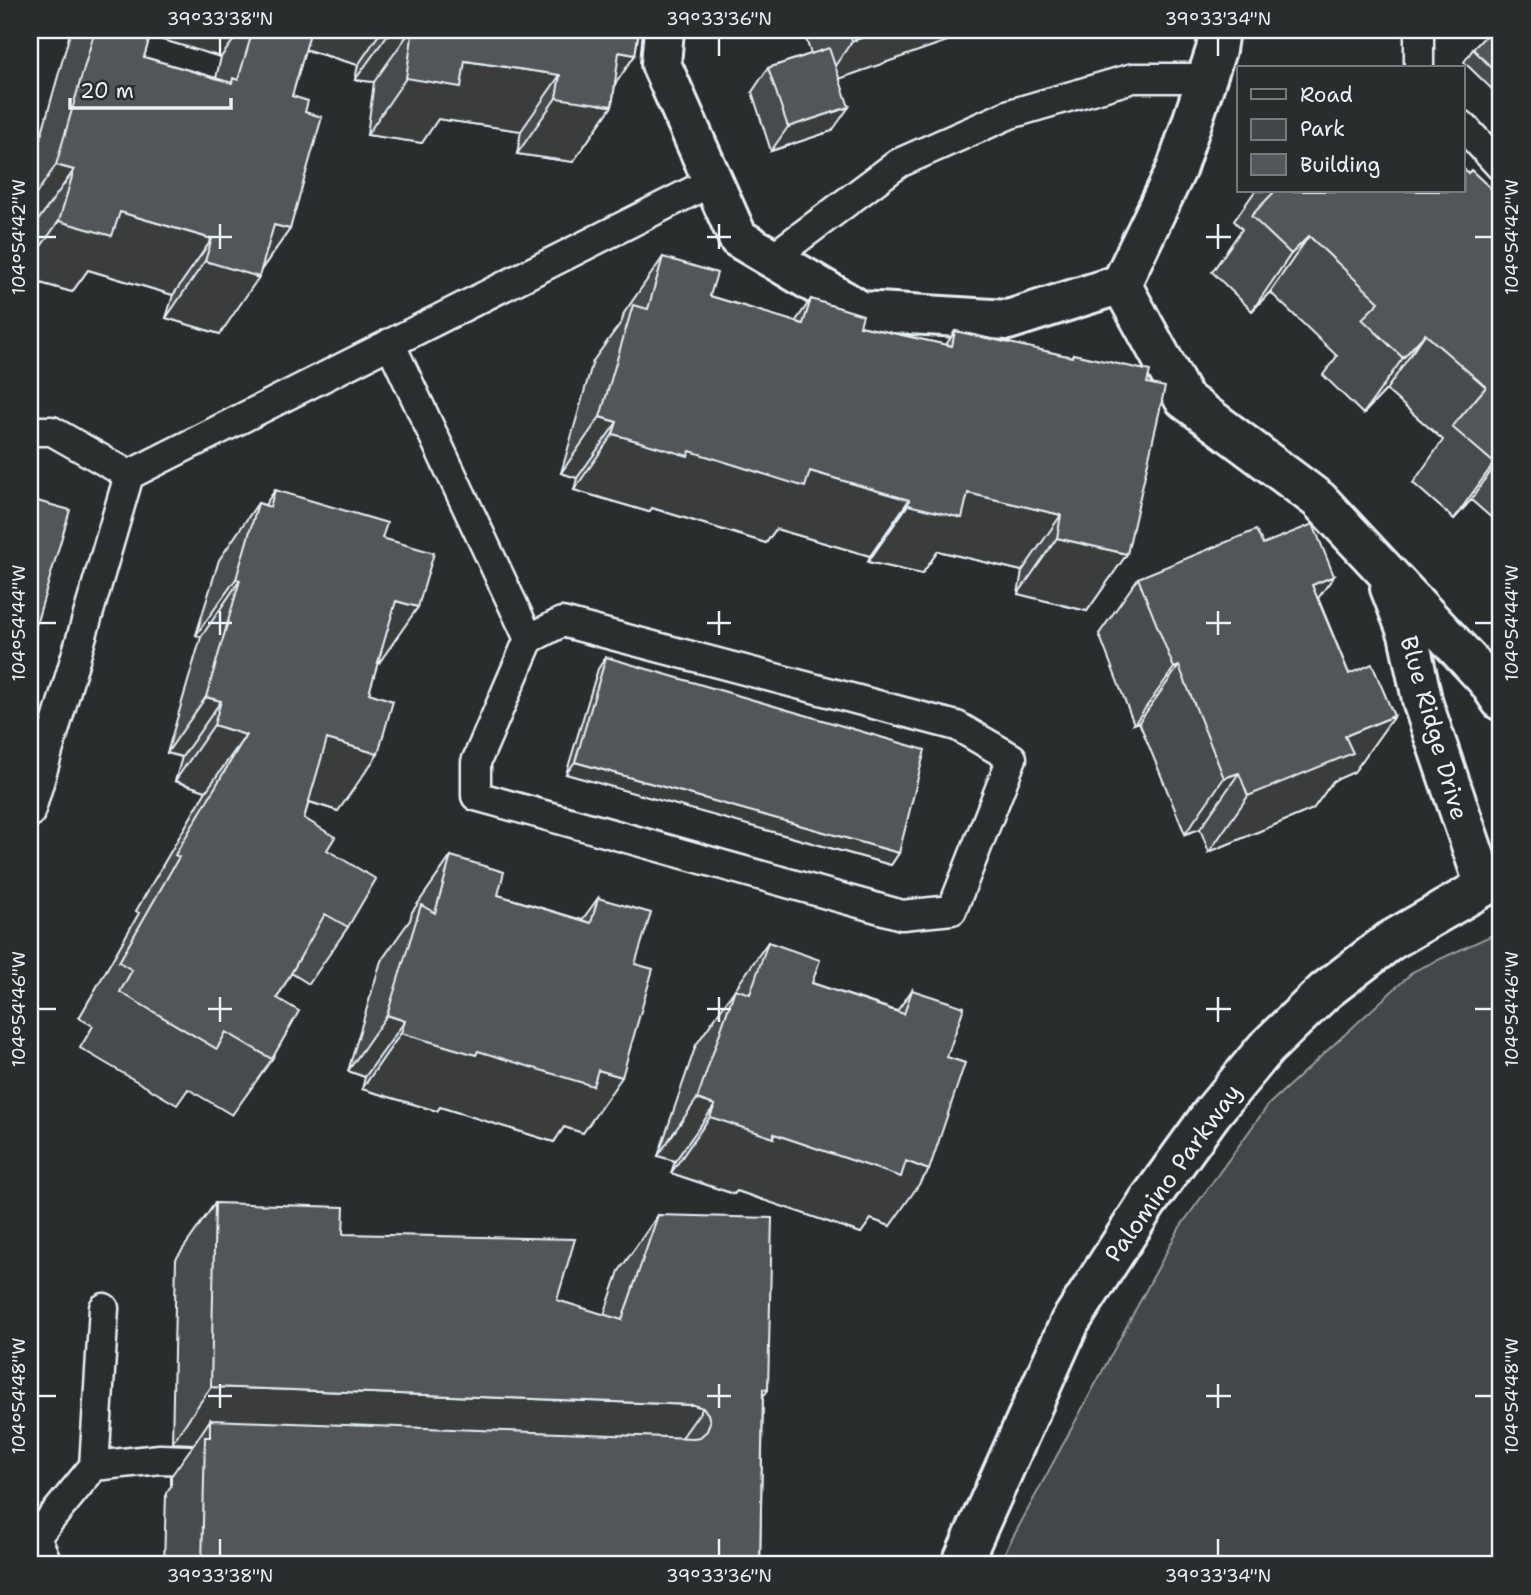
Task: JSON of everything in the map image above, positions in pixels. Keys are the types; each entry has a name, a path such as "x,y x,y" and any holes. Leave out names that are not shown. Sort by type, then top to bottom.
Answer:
{"street":[{"path":"664,30 661,64 738,237 861,311 1008,320 1121,284 1176,170 1216,50 1219,30"},
{"name":"Blue Ridge Drive","path":"1121,284 1184,399 1319,500 1487,680 1501,701"},
{"name":"Blue Ridge Drive","path":"1383,570 1408,634 1423,704 1493,883"},
{"name":"Palomino Parkway","path":"961,1565 1070,1322 1147,1203 1212,1112 1266,1048 1325,992 1390,941 1493,883"}],"lane":[{"path":"1419,30 1419,66"},
{"path":"772,258 899,163 1010,114 1133,78 1207,78"},
{"path":"1464,127 1501,167"},
{"path":"30,813 129,475 713,181"},
{"path":"390,343 529,639 476,762 476,796 902,915 952,910 1012,758 957,726 562,622 529,639"},
{"path":"30,430 52,431 129,475"},
{"path":"48,1565 33,1537 94,1466 104,1308"},
{"path":"94,1466 160,1459 243,1462"}],"green space":[{"path":"1501,931 1501,1565 998,1565 1180,1227 1269,1104 1414,971"}],"building":[{"path":"95,30 152,30 144,57 232,83 233,78 238,80 253,30 311,30 292,96 308,101 305,112 322,117 290,229 274,225 259,277 205,261 212,239 120,212 112,236 59,221 74,170 56,165"},
{"path":"413,30 639,30 635,55 619,52 612,106 556,98 560,75 465,61 461,87 406,78"},
{"path":"848,30 885,30 852,41"},
{"path":"1491,30 1501,30 1501,77 1473,49"},
{"path":"829,48 849,107 788,127 768,68"},
{"path":"1464,169 1468,173 1471,170 1501,198 1501,454 1494,463 1452,427 1486,387 1425,334 1403,358 1362,319 1379,302 1309,236 1291,254 1251,216 1274,192 1464,192"},
{"path":"663,257 717,273 710,296 803,324 811,299 863,315 860,326 952,346 955,331 1150,371 1147,383 1165,387 1127,554 1057,538 1061,515 968,493 962,518 908,505 909,500 810,471 805,487 690,451 688,456 613,434 617,422 600,417 633,305 648,309"},
{"path":"275,490 387,523 382,538 434,553 418,607 396,601 369,693 393,701 378,754 327,739 304,818 335,837 327,850 376,879 348,927 325,914 277,998 299,1011 272,1059 226,1032 217,1049 120,992 132,970 119,962 179,857 175,855 246,735 214,725 221,701 206,697 240,580 236,579 258,503 270,507"},
{"path":"30,499 70,510 30,645"},
{"path":"1313,524 1334,576 1312,585 1349,674 1372,664 1394,716 1345,736 1353,753 1248,796 1239,773 1224,778 1179,666 1174,668 1138,578 1256,530 1263,544"},
{"path":"606,657 925,750 899,853 575,762"},
{"path":"451,856 504,872 498,895 591,923 598,898 651,913 635,964 653,969 622,1077 598,1070 593,1086 478,1051 476,1055 401,1033 405,1021 387,1015 421,905 435,913"},
{"path":"768,942 820,960 812,983 904,1014 912,990 964,1007 947,1057 965,1063 929,1170 906,1161 901,1177 774,1134 774,1138 710,1117 715,1105 697,1099 735,989 750,994"},
{"path":"215,1203 344,1207 343,1234 575,1239 557,1300 622,1320 658,1215 772,1218 768,1390 763,1389 760,1565 202,1565 205,1437 210,1437 210,1420 693,1438 700,1437 707,1431 710,1422 703,1408 694,1405 211,1387"}]}
